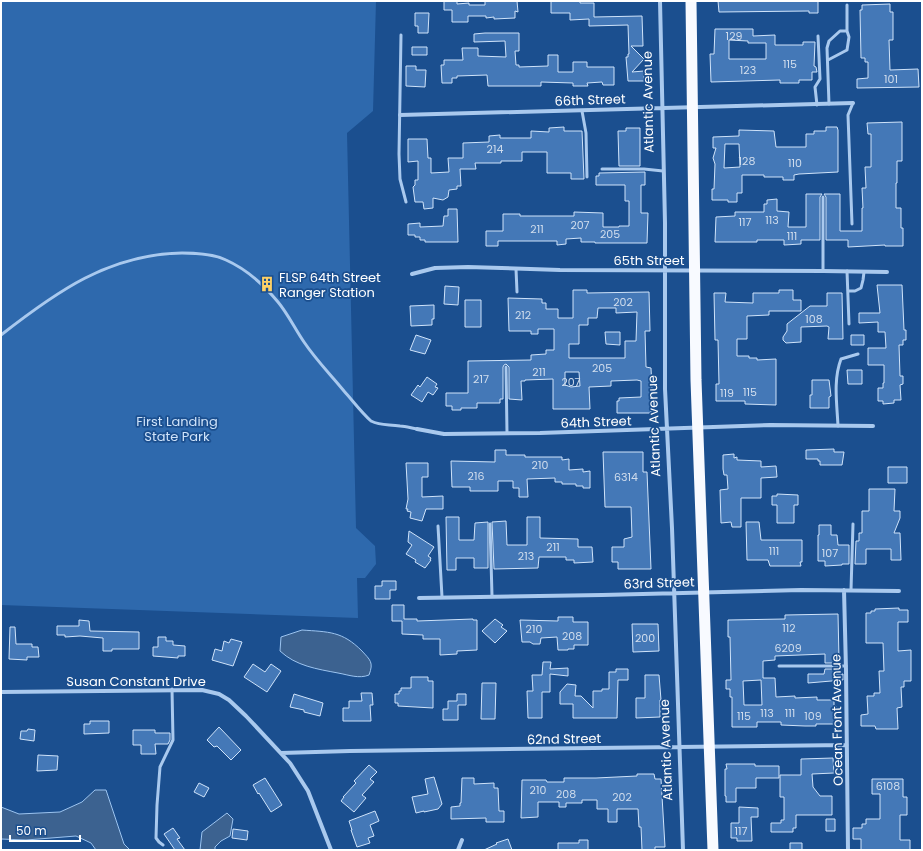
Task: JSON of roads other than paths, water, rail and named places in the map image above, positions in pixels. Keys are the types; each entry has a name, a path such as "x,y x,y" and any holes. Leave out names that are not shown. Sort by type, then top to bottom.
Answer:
{"highway":[{"path":"691,1 698,428 713,850"}],"street":[{"name":"Atlantic Avenue","path":"660,1 663,108 667,430 683,850"},
{"name":"66th Street","path":"400,115 853,104"},
{"name":"65th Street","path":"412,274 435,268 468,267 516,269 887,272"},
{"name":"64th Street","path":"417,429 444,434 507,434 770,426 873,426"},
{"name":"63rd Street","path":"419,598 602,595 674,592 844,590 899,591"},
{"name":"Ocean Front Avenue","path":"844,590 848,850"},
{"name":"Susan Constant Drive","path":"1,692 202,690 219,694 229,700 246,716 293,768 308,791 332,850"},
{"name":"62nd Street","path":"281,753 846,745"},
{"path":"458,850 462,840"}],"lane":[{"path":"828,60 847,50 849,37 847,31 847,5"},
{"path":"829,104 829,41 840,31 847,31"},
{"path":"401,35 399,160 400,179 406,202"},
{"path":"817,104 815,87 820,79 818,36"},
{"path":"852,224 848,115 853,104"},
{"path":"582,111 586,134 587,177"},
{"path":"602,169 644,169 663,171"},
{"path":"823,196 823,271"},
{"path":"1,335 49,300 87,277 114,265 143,256 162,254 190,253 226,259 251,276 267,290 286,314 313,355 370,421 377,424 417,429"},
{"path":"516,269 517,292"},
{"path":"847,271 849,324"},
{"path":"848,291 855,291 861,288 864,280 864,272"},
{"path":"838,426 836,389 838,369 841,359 858,354"},
{"path":"506,367 507,434"},
{"path":"490,524 492,596"},
{"path":"851,590 853,524"},
{"path":"438,526 442,597"},
{"path":"779,666 846,666"},
{"path":"162,845 156,838 157,805 160,767 173,740 172,690"}],"place":[{"name":"FLSP 64th Street Ranger Station","path":"267,284"}],"park label":[{"name":"First Landing State Park","path":"177,428"}]}
